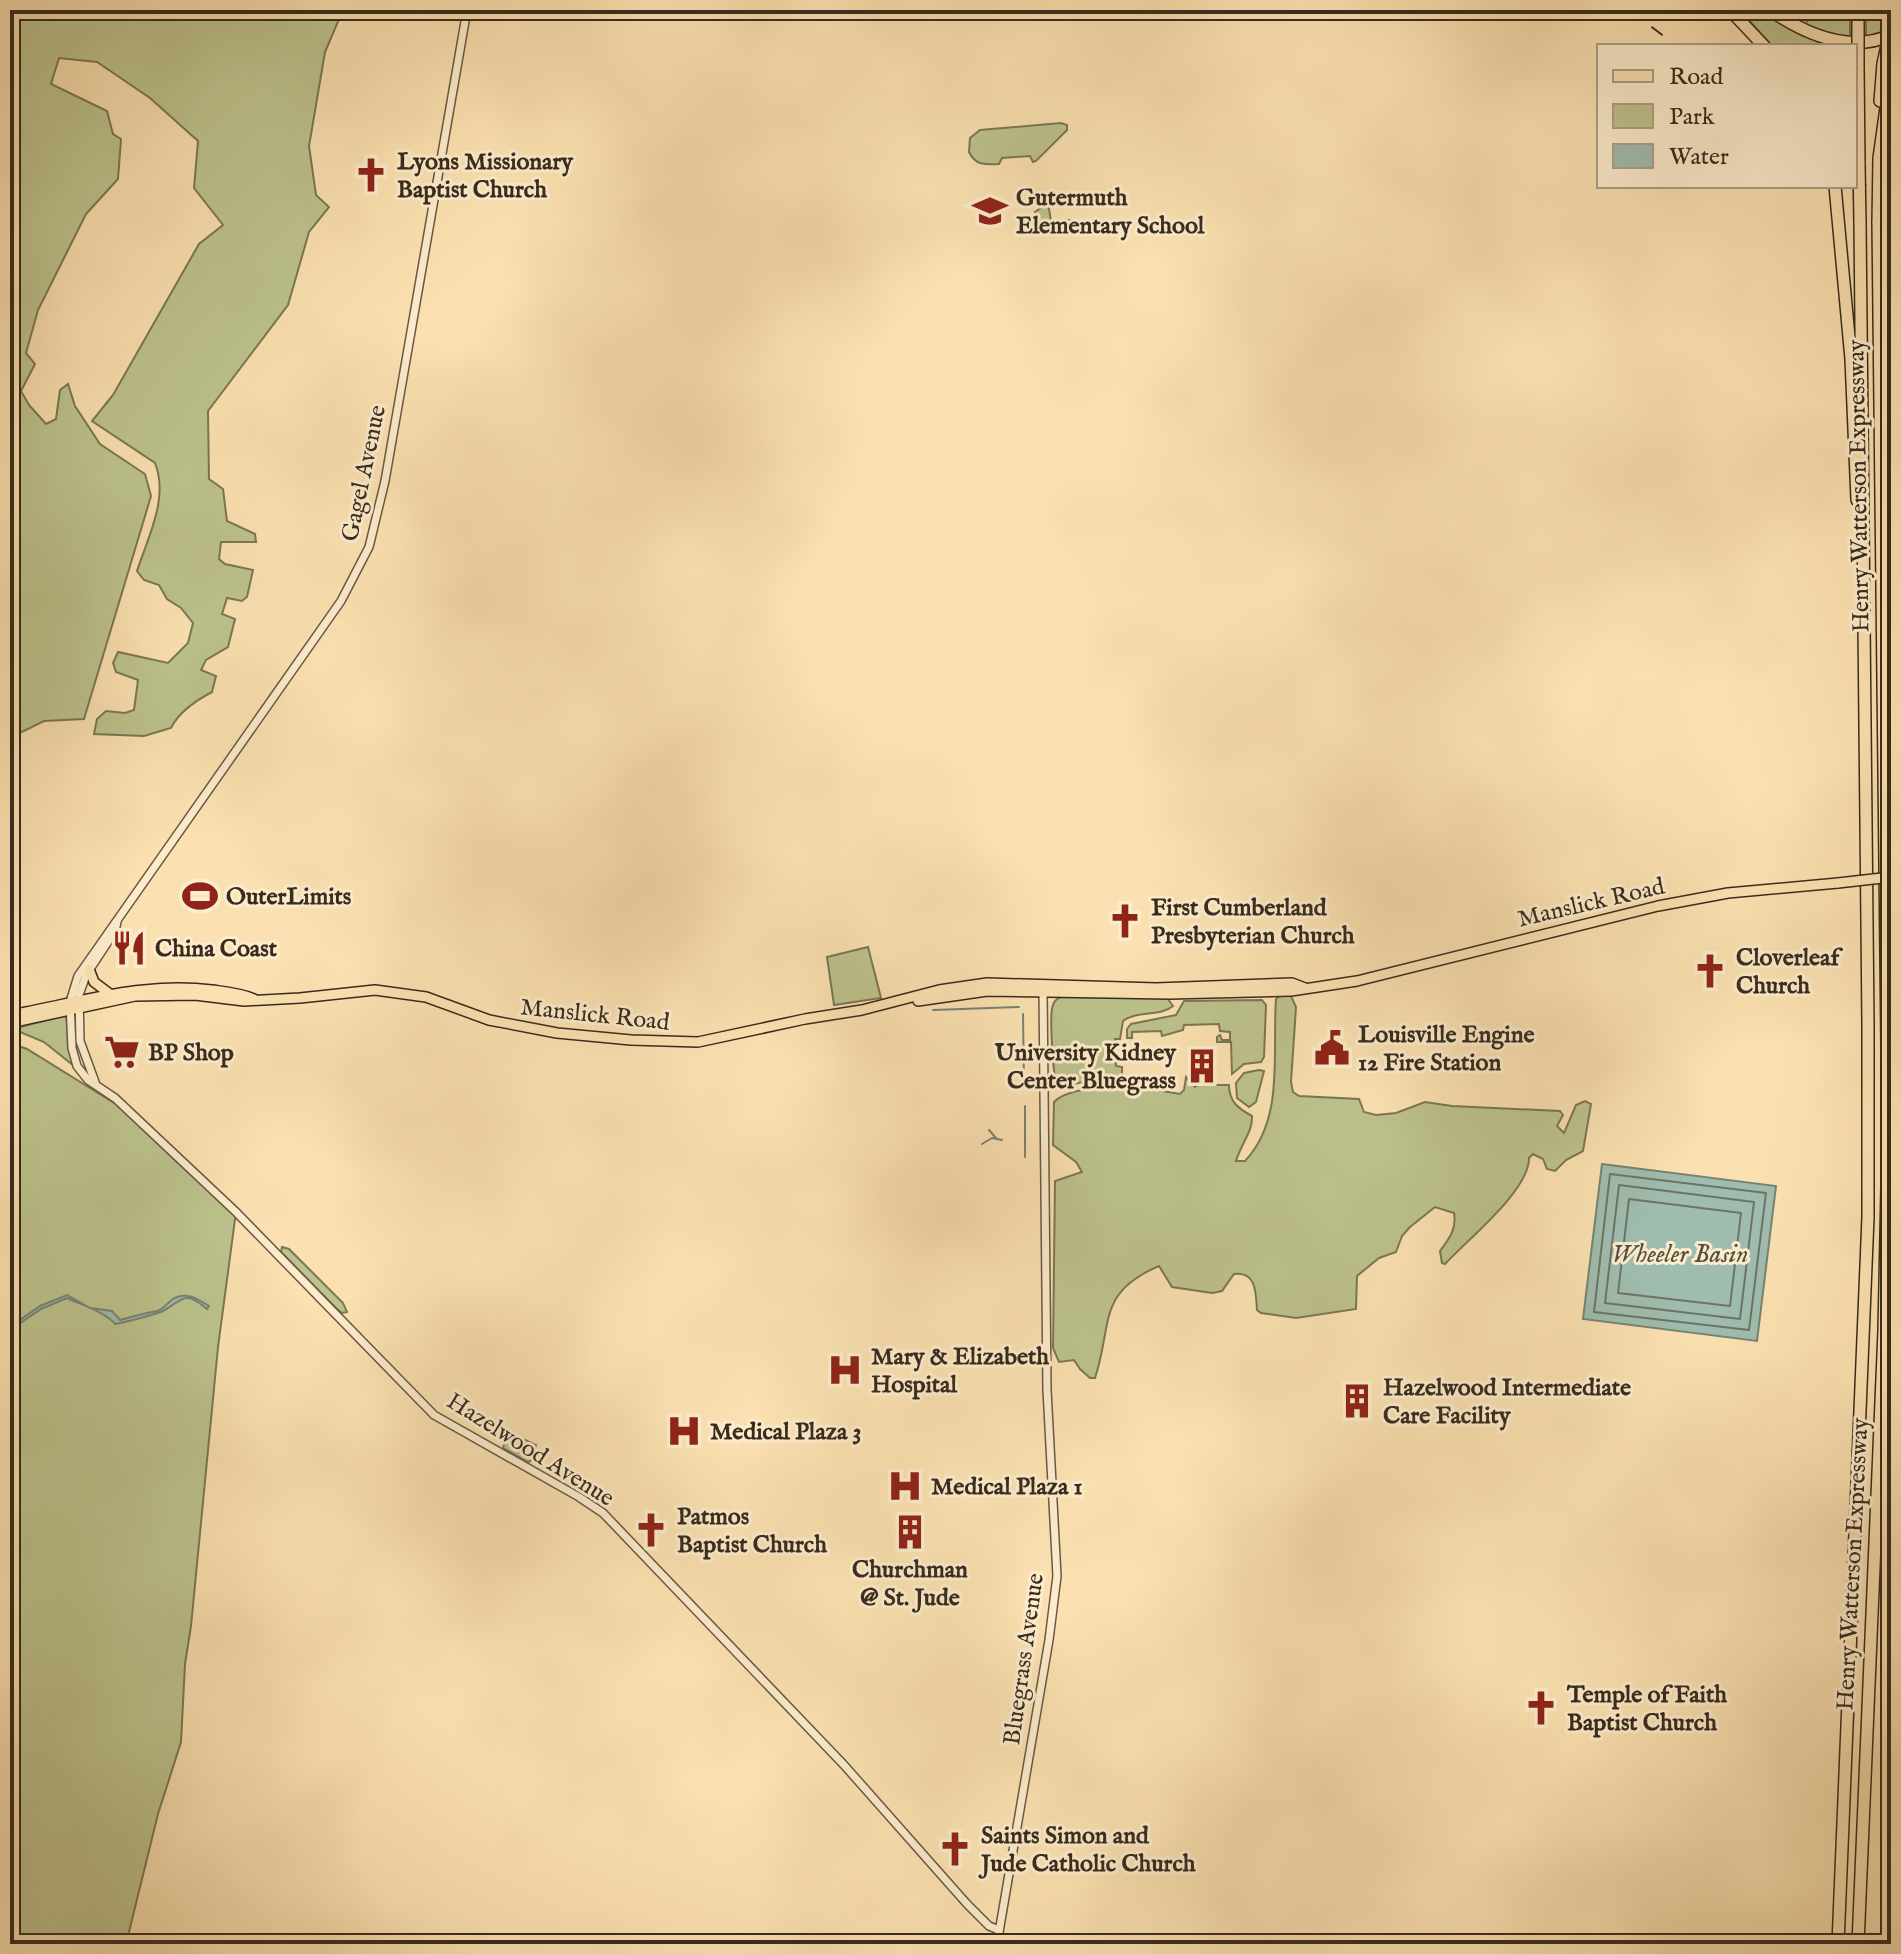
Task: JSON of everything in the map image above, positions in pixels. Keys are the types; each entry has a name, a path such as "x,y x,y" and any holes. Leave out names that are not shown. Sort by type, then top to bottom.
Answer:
{"highway":[{"path":"1730,10 1762,44"},
{"path":"1770,10 1797,27 1831,40 1867,43 1891,35"},
{"path":"1858,13 1863,536"},
{"name":"Henry Watterson Expressway","path":"1858,1944 1884,1331 1888,1155 1878,222 1880,84 1887,68 1891,27"},
{"path":"1835,188 1851,359 1855,488 1863,536"},
{"path":"1881,511 1891,418"},
{"name":"Henry Watterson Expressway","path":"1837,1944 1867,1232 1868,985 1863,536"},
{"path":"1860,1913 1867,1944"}],"main road":[{"name":"Manslick Road","path":"10,1023 110,994 255,999 394,991 426,997 489,1020 532,1029 599,1038 678,1043 718,1039 885,1004 894,1006 987,991 1043,988 1170,994 1291,991 1357,981 1658,906 1728,893 1891,877"},
{"path":"89,969 94,982 110,994"},
{"name":"Manslick Road","path":"10,1015 134,993"}],"street":[{"name":"Gagel Avenue","path":"75,1004 74,986 85,963 118,921 341,601 369,547 388,466 467,10"},
{"name":"Gagel Avenue","path":"75,1004 89,969 115,931 118,921"},
{"name":"Bluegrass Avenue","path":"997,1944 1051,1628 1057,1576 1047,1390 1043,988"},
{"name":"Hazelwood Avenue","path":"75,1004 73,1053 88,1080 95,1082 237,1213 434,1415 603,1513 844,1765 967,1904 989,1926 999,1930"}],"green space":[{"path":"10,10 343,10 325,52 309,146 316,195 329,207 309,232 288,305 208,411 209,479 223,489 227,521 255,534 256,542 221,542 219,559 225,564 253,570 247,597 242,601 227,598 222,614 235,619 228,647 206,660 201,670 216,676 212,692 184,711 171,728 144,736 94,734 97,719 106,711 125,713 134,710 138,680 116,672 113,663 118,652 168,663 188,643 193,623 181,608 167,599 159,585 144,580 137,571 158,504 159,476 155,463 92,421 113,395 199,244 223,225 194,188 198,141 150,98 97,62 59,58 51,84 107,111 113,134 121,139 118,179 86,214 38,310 26,353 35,364 21,391 46,424 56,419 60,390 68,384 75,406 100,444 145,474 151,496 84,719 44,721 22,732 10,728 10,343 18,324 17,304 10,302"},
{"path":"1740,10 1761,10 1803,35 1828,44 1770,44"},
{"path":"1778,10 1850,10 1850,38 1822,32"},
{"path":"1866,10 1889,10 1882,35 1866,38"},
{"path":"1067,125 1067,130 1033,162 1030,156 1002,158 999,164 985,164 974,160 969,152 970,138 980,130"},
{"path":"1048,203 1051,221 1070,220 1071,224 1080,224 1076,229 1036,231 1035,212"},
{"path":"868,947 881,998 834,1005 827,957"},
{"path":"1290,994 1296,1007 1291,1082 1293,1092 1299,1096 1359,1099 1364,1112 1376,1115 1396,1113 1425,1102 1560,1111 1563,1115 1557,1126 1564,1133 1576,1105 1585,1101 1591,1104 1583,1151 1566,1160 1555,1171 1547,1169 1543,1159 1533,1154 1519,1185 1508,1199 1445,1264 1442,1263 1440,1251 1453,1229 1454,1213 1435,1207 1402,1236 1396,1252 1379,1258 1357,1276 1356,1309 1296,1318 1261,1313 1257,1310 1253,1284 1247,1276 1234,1274 1222,1291 1212,1293 1172,1287 1159,1266 1139,1276 1116,1299 1110,1312 1095,1378 1090,1378 1074,1360 1059,1362 1053,1348 1055,1181 1082,1172 1076,1162 1053,1145 1054,1102 1076,1091 1115,1085 1123,1085 1124,1090 1162,1088 1163,1091 1180,1094 1184,1090 1186,1077 1195,1087 1229,1085 1236,1104 1252,1116 1251,1127 1236,1161 1245,1161 1258,1144 1271,1105 1276,999"},
{"path":"1063,996 1167,998 1173,1006 1123,1021 1120,1039 1115,1039 1116,1066 1122,1067 1122,1076 1098,1078 1063,1087 1057,1085 1051,1020 1054,1003"},
{"path":"1262,1000 1266,1005 1264,1057 1261,1062 1244,1064 1232,1074 1231,1042 1217,1042 1220,1035 1222,1040 1230,1040 1230,1032 1220,1031 1219,1024 1184,1025 1183,1030 1162,1036 1161,1031 1132,1032 1132,1038 1127,1038 1127,1029 1131,1024 1176,1015 1184,1001"},
{"path":"66,1015 74,1066 44,1042 13,1029"},
{"path":"10,1043 27,1049 119,1106 236,1212 218,1347 185,1664 181,1742 158,1814 126,1944 10,1944"},
{"path":"1264,1071 1256,1102 1249,1107 1237,1098 1236,1083 1244,1073"},
{"path":"282,1247 289,1249 343,1303 347,1312 337,1309 281,1252"},
{"path":"508,1432 536,1445 531,1461 503,1448"}],"water":[{"name":"Wheeler Basin","path":"1602,1164 1776,1186 1757,1341 1583,1319"},
{"path":"67,1295 89,1307 67,1298 41,1309 10,1330 40,1306"},
{"path":"183,1296 196,1299 209,1306 207,1309 193,1299 184,1298 160,1312 115,1324 91,1308 112,1311 120,1320 159,1310 173,1299"}],"waterway":[{"path":"1803,10 1807,22"},
{"path":"933,1010 1019,1007"},
{"path":"1023,1014 1024,1086"},
{"path":"1025,1106 1025,1157"},
{"path":"989,1130 996,1138"},
{"path":"982,1144 992,1138 1002,1140"}],"railway":[{"path":"1629,10 1674,44"},
{"path":"1857,178 1891,204"}],"place":[{"name":"Lyons Missionary Baptist Church","path":"371,175"},
{"name":"Gutermuth Elementary School","path":"990,211"},
{"name":"OuterLimits","path":"200,896"},
{"name":"First Cumberland Presbyterian Church","path":"1125,921"},
{"name":"China Coast","path":"129,948"},
{"name":"Cloverleaf Church","path":"1710,971"},
{"name":"Louisville Engine 12 Fire Station","path":"1332,1048"},
{"name":"BP Shop","path":"122,1052"},
{"name":"University Kidney Center Bluegrass","path":"1202,1066"},
{"name":"Mary & Elizabeth Hospital","path":"845,1370"},
{"name":"Hazelwood Intermediate Care Facility","path":"1357,1401"},
{"name":"Medical Plaza 3","path":"684,1431"},
{"name":"Medical Plaza 1","path":"905,1486"},
{"name":"Patmos Baptist Church","path":"651,1530"},
{"name":"Churchman @ St. Jude","path":"910,1532"},
{"name":"Temple of Faith Baptist Church","path":"1541,1708"},
{"name":"Saints Simon and Jude Catholic Church","path":"955,1849"}]}
